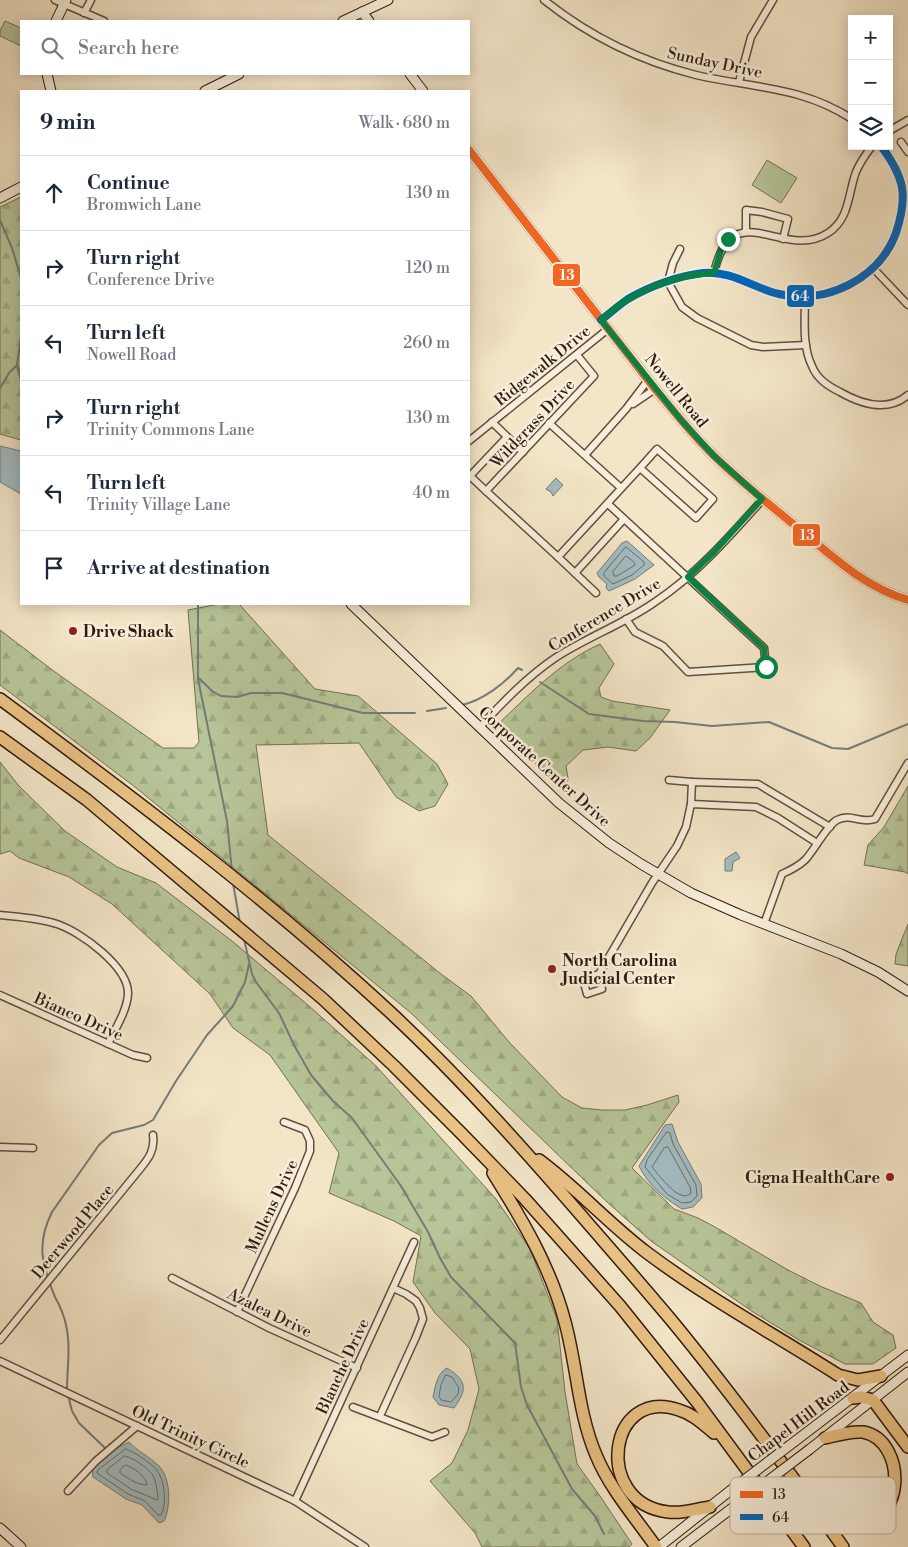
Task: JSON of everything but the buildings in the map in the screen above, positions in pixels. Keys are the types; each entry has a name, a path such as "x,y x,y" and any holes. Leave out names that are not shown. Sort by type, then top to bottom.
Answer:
{"highway":[{"path":"0,699 84,760 260,898 390,1013 441,1062 524,1149 672,1321 793,1477"},
{"path":"0,737 87,800 324,999 394,1066 525,1198 620,1306 697,1402 752,1477"},
{"path":"524,1149 554,1171 604,1217 644,1250 716,1300 838,1375 858,1380 881,1376"},
{"path":"481,1155 524,1222 536,1245 556,1294 569,1341 584,1416 595,1453 610,1483 658,1547"},
{"path":"853,1398 862,1397 873,1400 908,1447"},
{"path":"710,1507 673,1512 656,1509 644,1503 630,1490 622,1479 618,1459 619,1441 624,1430 636,1416 651,1408 668,1407 690,1414 728,1444"},
{"path":"825,1438 846,1433 862,1432 882,1440 893,1450 900,1464 902,1473 896,1496"},
{"path":"794,1534 804,1547"},
{"path":"834,1534 843,1547"}],"street":[{"path":"55,0 65,2 102,20"},
{"path":"84,13 91,0"},
{"path":"345,20 388,0"},
{"name":"Sunday Drive","path":"544,0 602,40 636,55 697,75 787,91 825,103 848,117"},
{"path":"739,82 750,37 773,0"},
{"path":"56,20 65,2"},
{"path":"362,12 368,20"},
{"path":"47,75 51,90"},
{"path":"207,90 237,75"},
{"path":"411,75 423,90"},
{"path":"893,129 908,120"},
{"path":"901,142 908,152"},
{"path":"714,273 721,250 728,239 736,234 756,232 794,241 816,239 829,232 838,224 846,211 857,170 870,150"},
{"path":"601,320 627,300 648,289 694,275 714,273 731,276 778,294 805,297 836,291 849,286 873,268 885,254 895,237 907,204 899,173 884,150"},
{"name":"Nowell Road","path":"470,151 655,389 711,453 762,499 863,580 884,592 908,600"},
{"path":"0,198 20,188"},
{"path":"746,232 746,210 762,212 788,219 783,239"},
{"path":"680,249 673,263 668,282 682,307 697,318 751,345 763,347 806,345"},
{"path":"873,268 908,305"},
{"path":"805,297 806,345 816,374 828,385 848,397 868,405 881,406 891,404 908,395"},
{"name":"Ridgewalk Drive","path":"470,440 608,329"},
{"name":"Wildgrass Drive","path":"577,355 594,376 486,492 596,592"},
{"path":"585,455 626,409 648,380"},
{"path":"626,409 655,389"},
{"path":"492,422 506,438 523,452"},
{"path":"549,423 621,488"},
{"path":"486,492 470,476 506,438"},
{"path":"558,557 657,449 713,499 696,518 640,468"},
{"name":"Conference Drive","path":"479,728 538,671 556,658 655,602 688,577 714,552 762,499"},
{"path":"608,504 764,648 766,667 688,672 663,646 635,632 626,619"},
{"path":"575,573 624,519"},
{"name":"Corporate Center Drive","path":"352,605 479,728 576,817 609,843 658,875 716,904 841,954 878,972 908,990"},
{"path":"764,924 782,874 795,868 805,860 835,820 852,818 868,822 875,819 908,763"},
{"path":"669,780 758,784 830,827"},
{"path":"599,974 677,846 686,827 691,804 692,782"},
{"path":"691,804 756,807 778,818 818,843"},
{"path":"1,917 49,922 69,929 83,938 120,970 126,982 128,994 125,1008 108,1044"},
{"name":"Bianco Drive","path":"0,995 133,1055 147,1058"},
{"name":"Mullens Drive","path":"238,1312 295,1188 310,1150 310,1141 305,1130 284,1122"},
{"name":"Deerwood Place","path":"0,1340 152,1154 153,1135"},
{"path":"0,1147 33,1148"},
{"name":"Blanche Drive","path":"295,1501 414,1242"},
{"name":"Azalea Drive","path":"172,1278 238,1312 357,1368"},
{"path":"380,1416 423,1319 416,1301 412,1297 393,1288"},
{"name":"Chapel Hill Road","path":"748,1477 908,1355"},
{"name":"Old Trinity Circle","path":"0,1361 295,1501 365,1547"},
{"name":"Chapel Hill Road","path":"773,1477 908,1372"},
{"path":"353,1407 432,1436 445,1432"},
{"path":"68,1491 96,1460 136,1426"},
{"name":"Chapel Hill Road","path":"658,1547 730,1491"},
{"name":"Chapel Hill Road","path":"681,1547 730,1510"},
{"path":"0,1528 21,1547"}],"green space":[{"path":"5,21 20,28 20,46 0,36 0,31"},
{"path":"767,160 797,178 781,203 752,185"},
{"path":"20,197 20,440 0,434 0,207"},
{"path":"214,605 240,605 315,689 358,696 437,764 448,784 435,806 419,811 396,797 359,743 256,745 268,835 471,996 509,1042 562,1097 582,1108 625,1110 678,1095 679,1102 632,1168 674,1209 715,1227 788,1270 861,1303 873,1322 893,1335 896,1348 873,1364 845,1364 799,1340 753,1312 651,1241 607,1202 411,1013 135,787 0,685 0,630 55,672 163,748 194,748 199,742 188,610"},
{"path":"600,644 614,664 599,688 601,697 612,701 670,710 650,738 636,751 608,747 583,750 566,766 568,778 566,791 495,727 557,670"},
{"path":"0,762 19,786 65,831 117,867 156,883 232,941 309,1006 376,1066 496,1199 530,1249 557,1319 565,1392 577,1464 632,1544 629,1547 482,1547 475,1533 430,1481 452,1463 468,1430 479,1389 470,1349 435,1313 413,1282 421,1236 394,1221 329,1193 339,1153 270,1055 233,1028 210,994 112,904 69,877 19,858 10,851 0,854"},
{"path":"908,786 908,874 864,865 868,845 884,827"},
{"path":"908,924 908,966 895,964 896,954"}],"water":[{"path":"0,446 20,451 20,493 0,482"},
{"path":"556,478 563,485 553,496 546,489"},
{"path":"627,541 654,565 635,579 609,591 606,588 607,584 597,573 622,543"},
{"path":"736,852 740,858 733,862 732,871 725,871 725,859"},
{"path":"672,1124 678,1142 701,1184 702,1198 693,1207 682,1209 669,1200 652,1185 639,1166 665,1125"},
{"path":"447,1368 459,1377 463,1386 461,1396 454,1408 439,1405 433,1397 439,1377"},
{"path":"129,1442 163,1471 169,1493 168,1508 164,1521 159,1523 142,1505 126,1499 93,1477 92,1468 119,1447"}],"waterway":[{"path":"0,220 12,248 20,275"},
{"path":"20,344 17,365 20,376"},
{"path":"0,388 9,373 16,366"},
{"path":"198,605 198,679 227,821 232,871"},
{"path":"462,705 493,691 518,668 522,670"},
{"path":"199,678 212,691 221,696 237,697 251,693 282,693 363,713 415,713"},
{"path":"540,682 589,714 643,721 712,726 769,722 832,748 848,749 908,724"},
{"path":"427,711 446,708"},
{"path":"233,883 240,923"},
{"path":"244,939 252,974 279,1013 311,1075 333,1101 352,1118 401,1186 428,1232 451,1277 515,1343 521,1387 527,1405 572,1489 595,1516 604,1534"},
{"path":"67,1390 69,1349 65,1321 47,1275 42,1245 52,1212 99,1145 112,1133 144,1125 153,1120 207,1035 233,1006 245,982 249,964"},
{"path":"68,1395 72,1411 79,1423 106,1449"}],"transit line":[{"name":"64","path":"601,320 628,299 645,290 664,282 694,274 723,274 779,294 797,296 815,296 849,285 864,275 888,249 900,220 903,198 902,188 895,168 884,150"},
{"name":"13","path":"470,151 655,389 710,452 755,493 852,572 879,588 908,600"}],"place":[{"name":"Drive Shack","path":"73,631"},
{"name":"North Carolina Judicial Center","path":"552,969"},
{"name":"Cigna HealthCare","path":"890,1177"}],"route":[{"path":"728,239 716,260 714,273 694,275 648,289 627,300 601,320 681,420 714,456 762,499 714,552 688,577 764,648 766,667"}]}
